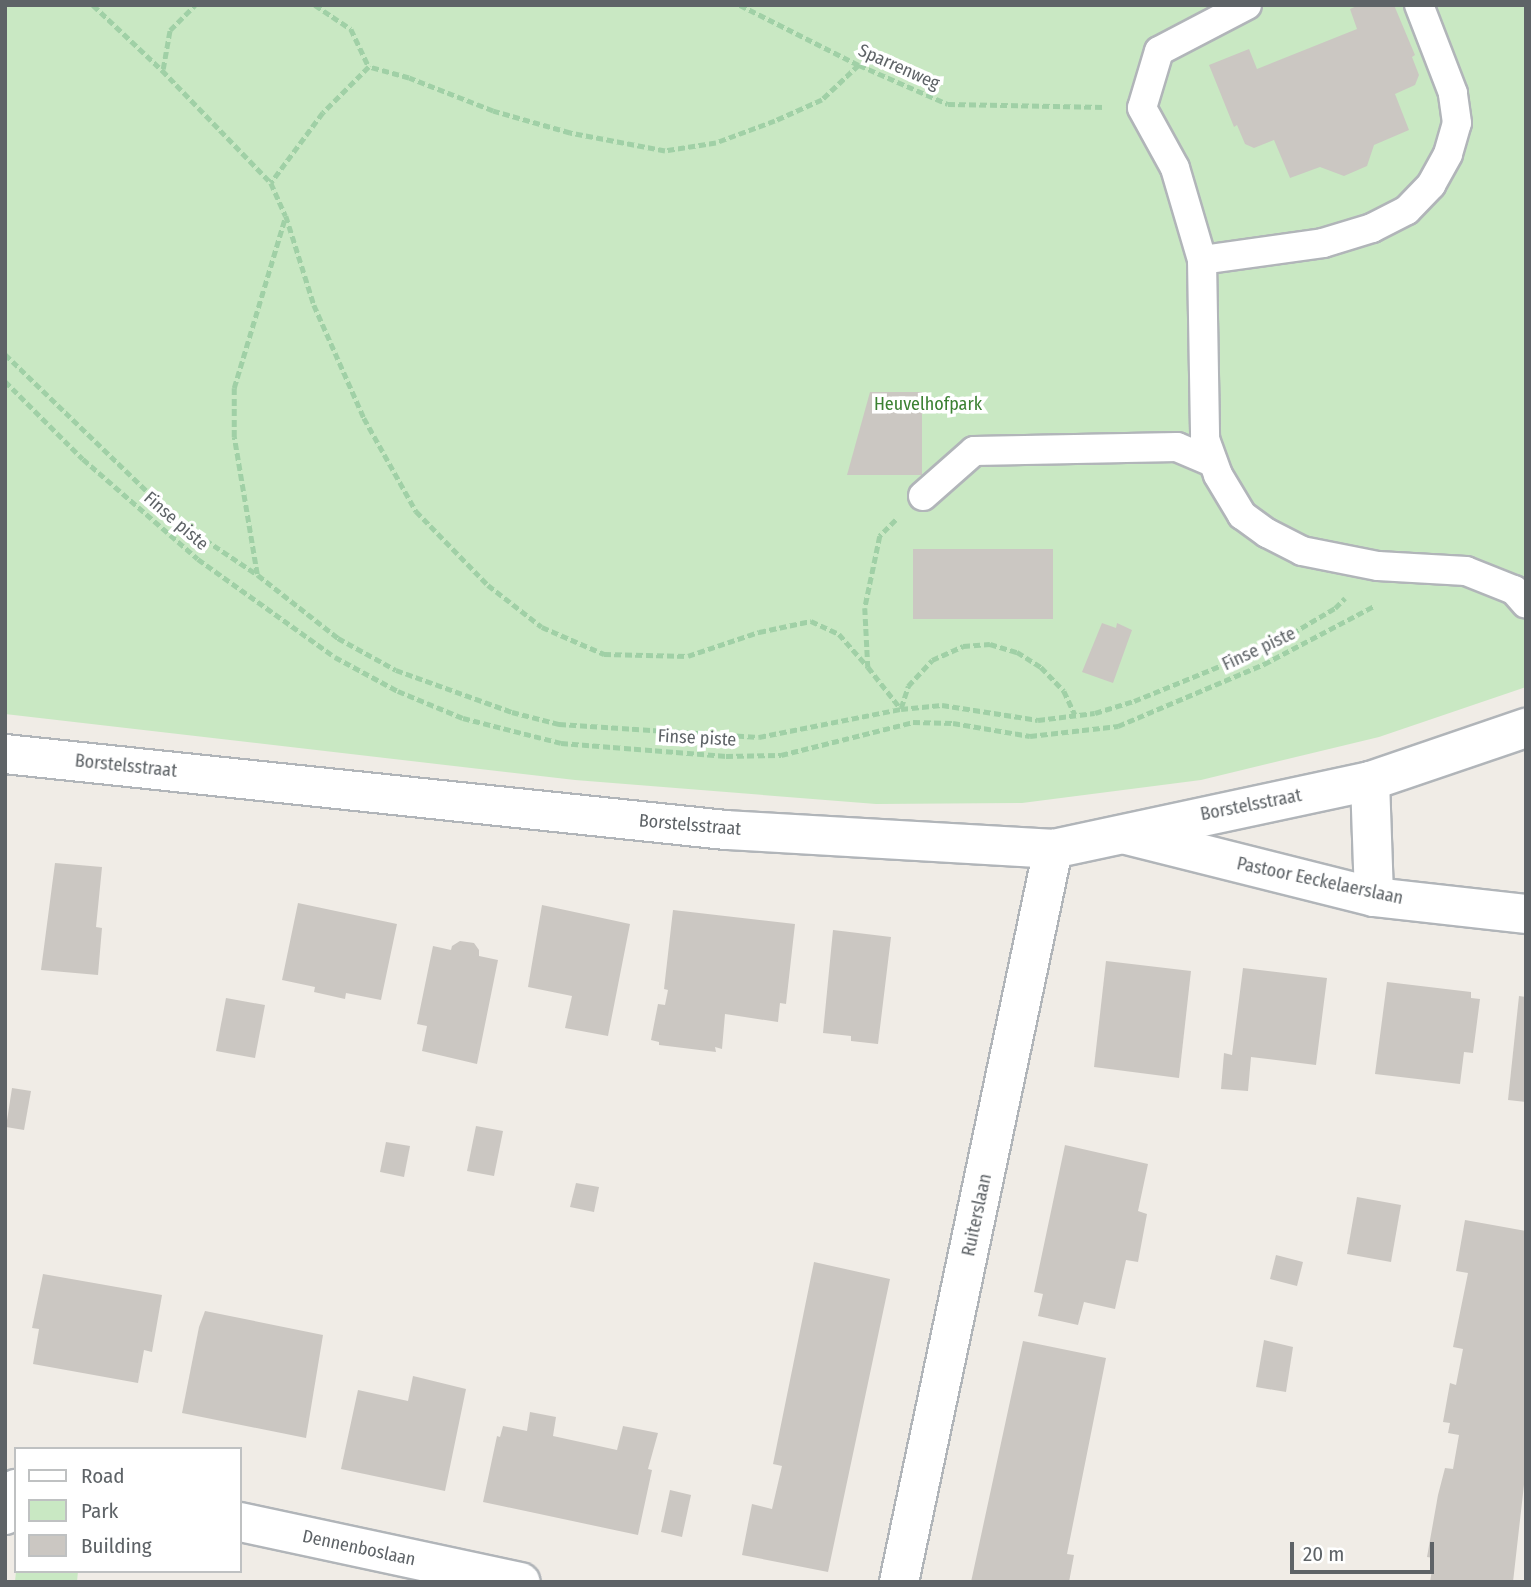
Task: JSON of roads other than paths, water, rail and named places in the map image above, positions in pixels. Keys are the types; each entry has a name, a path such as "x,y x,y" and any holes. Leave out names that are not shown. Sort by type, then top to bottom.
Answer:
{"street":[{"name":"Borstelsstraat","path":"5,754 726,830 1053,849 1118,832 1370,781 1526,728"},
{"path":"1370,781 1374,897"},
{"name":"Pastoor Eeckelaerslaan","path":"1118,832 1374,897 1526,915"},
{"name":"Ruiterslaan","path":"899,1582 1053,849"},
{"path":"5,1515 8,1496 14,1491"},
{"name":"Dennenboslaan","path":"242,1522 521,1582"}],"lane":[{"path":"1247,5 1160,51 1142,108 1175,168 1202,260 1205,439 1218,475 1242,515 1302,551 1378,566 1466,571 1514,590 1526,604"},
{"path":"1202,260 1323,243 1372,228 1407,210 1431,185 1448,154 1457,123 1453,93 1419,5"},
{"path":"923,496 974,450 1177,447 1213,462"}],"park label":[{"name":"Heuvelhofpark","path":"928,404"}]}
